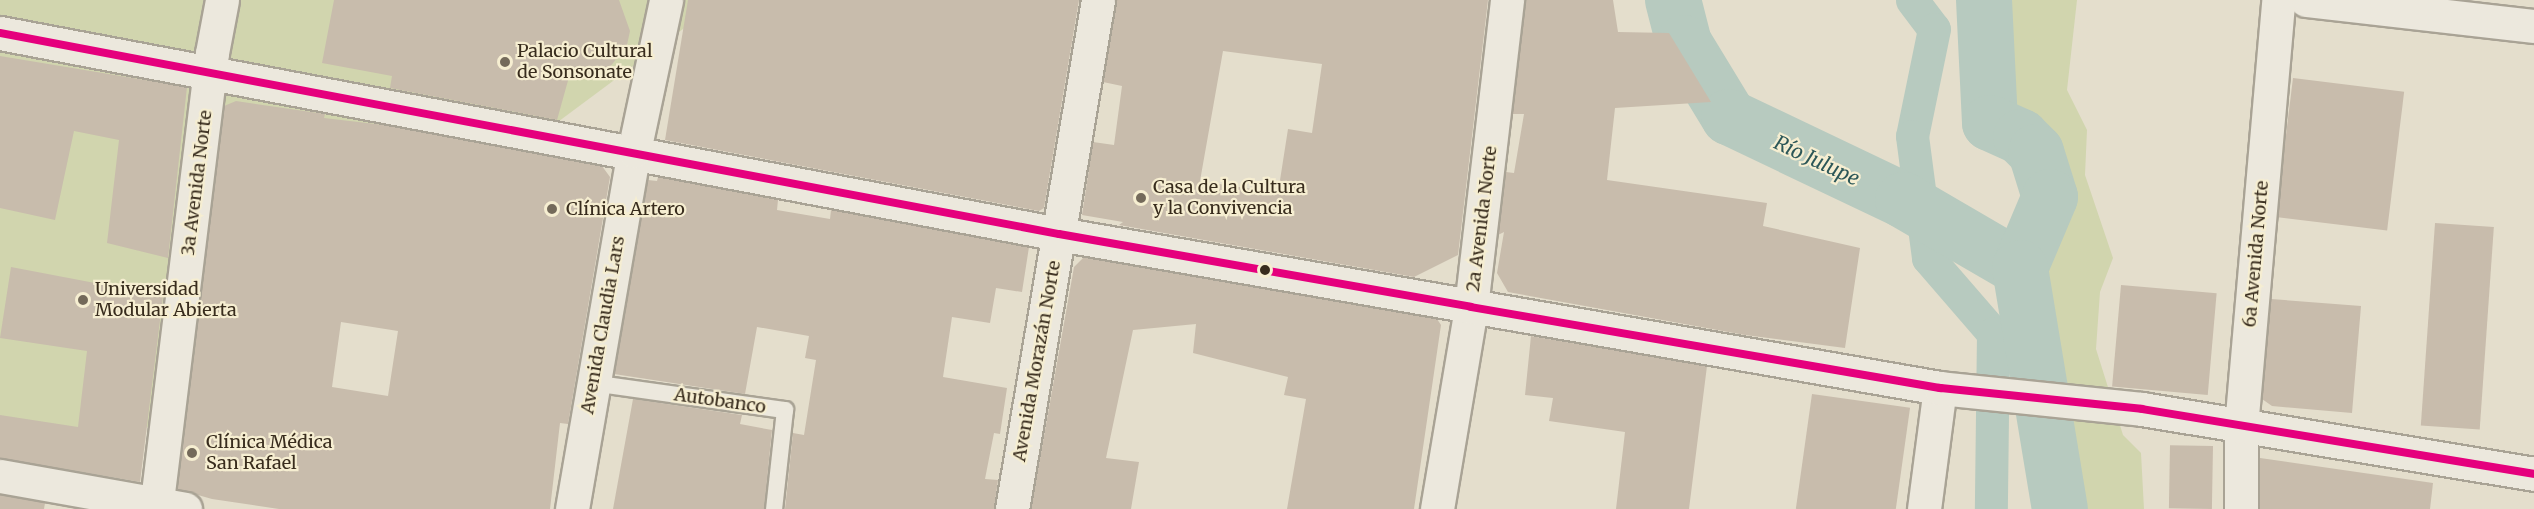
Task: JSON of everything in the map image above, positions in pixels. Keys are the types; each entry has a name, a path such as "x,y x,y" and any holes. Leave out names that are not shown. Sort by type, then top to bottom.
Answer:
{"street":[{"name":"3a Avenida Norte","path":"166,507 210,74 222,0"},
{"name":"Avenida Claudia Lars","path":"572,509 634,151 666,0"},
{"name":"Avenida Morazán Norte","path":"1012,509 1098,0"},
{"name":"2a Avenida Norte","path":"1437,509 1471,307 1508,0"},
{"name":"6a Avenida Norte","path":"2241,509 2241,427 2278,0"},
{"path":"2306,0 2534,26"},
{"path":"0,33 210,74 634,151 1059,234 1471,307 1955,388 2142,409 2534,474"},
{"path":"1924,509 1955,388"},
{"path":"0,476 166,507"}],"lane":[{"name":"Autobanco","path":"592,383 785,410 774,509"}],"green space":[{"path":"0,0 722,0 37,509 0,509"},
{"path":"2000,0 2077,0 2067,90 2087,130 2085,175 2113,258 2100,292 2096,349 2123,435 2141,453 2144,509 2080,509 2046,352 2037,276 2045,249 2065,215 2058,167 2038,131 2018,112 2005,89"}],"building":[{"name":"Palacio Cultural de Sonsonate","path":"334,0 619,0 630,31 627,45 610,67 598,73 569,77 557,120 390,88 392,76 322,63"},
{"path":"688,0 1079,0 1044,208 1039,211 665,140"},
{"path":"1116,0 1488,0 1458,255 1414,277 1119,225 1123,222 1082,215 1093,142 1114,145 1122,86 1103,82","holes":["1223,51 1322,64 1312,133 1288,129 1278,193 1200,181"]},
{"path":"1525,0 1613,0 1618,32 1669,33 1711,102 1615,108 1607,180 1767,203 1763,226 1860,248 1845,348 1745,335 1508,292 1497,273 1504,232 1498,235 1506,172 1514,173 1524,114 1512,114"},
{"path":"0,56 187,87 168,258 107,243 119,140 74,131 55,220 0,208"},
{"path":"2293,78 2404,92 2387,231 2276,217"},
{"path":"236,101 325,114 324,118 384,125 602,166 610,177 568,424 560,423 550,509 279,509 212,499 177,489 224,106","holes":["341,322 398,331 388,396 332,387"]},
{"path":"658,177 778,200 777,210 830,219 831,210 1029,247 1022,292 996,288 990,323 952,317 943,377 1007,388 1000,434 994,433 985,479 998,480 994,509 785,509 793,433 804,435 816,360 805,358 809,336 757,327 745,394 614,374 648,180 657,181"},
{"path":"2435,223 2494,227 2480,430 2421,426"},
{"path":"1084,257 1437,319 1441,325 1414,509 1287,509 1306,399 1284,395 1288,377 1193,353 1196,324 1133,330 1106,458 1139,462 1131,509 1031,509 1074,267"},
{"path":"11,267 163,296 140,482 0,458 0,415 78,427 87,351 0,338"},
{"path":"2121,285 2217,293 2208,395 2112,387"},
{"path":"2271,299 2361,306 2352,413 2272,406 2262,399"},
{"path":"1531,336 1707,366 1689,509 1616,509 1625,432 1549,421 1553,398 1525,395"},
{"path":"1812,394 1910,408 1896,509 1796,509"},
{"path":"633,399 742,415 740,424 772,430 764,509 613,509"},
{"path":"2170,445 2213,446 2212,509 2169,508"},
{"path":"2260,458 2433,483 2430,509 2260,509"},
{"path":"0,495 45,503 44,509 0,509"}],"waterway":[{"name":"Río Julupe","path":"1673,0 1684,43 1729,117 1903,200 2020,268"},
{"path":"1912,0 1934,29 1912,136 1928,258 1993,333 1991,509"},
{"path":"1984,0 1990,123 2021,137 2036,152 2050,197 2020,268 2060,509"}],"transit line":[{"path":"0,33 1059,234 1471,307 1940,388 2142,409 2534,474"}],"place":[{"name":"Palacio Cultural de Sonsonate","path":"505,62"},
{"name":"Casa de la Cultura y la Convivencia","path":"1141,198"},
{"name":"Clínica Artero","path":"552,209"},
{"name":"Universidad Modular Abierta","path":"83,300"},
{"name":"Clínica Médica San Rafael","path":"192,453"}]}
